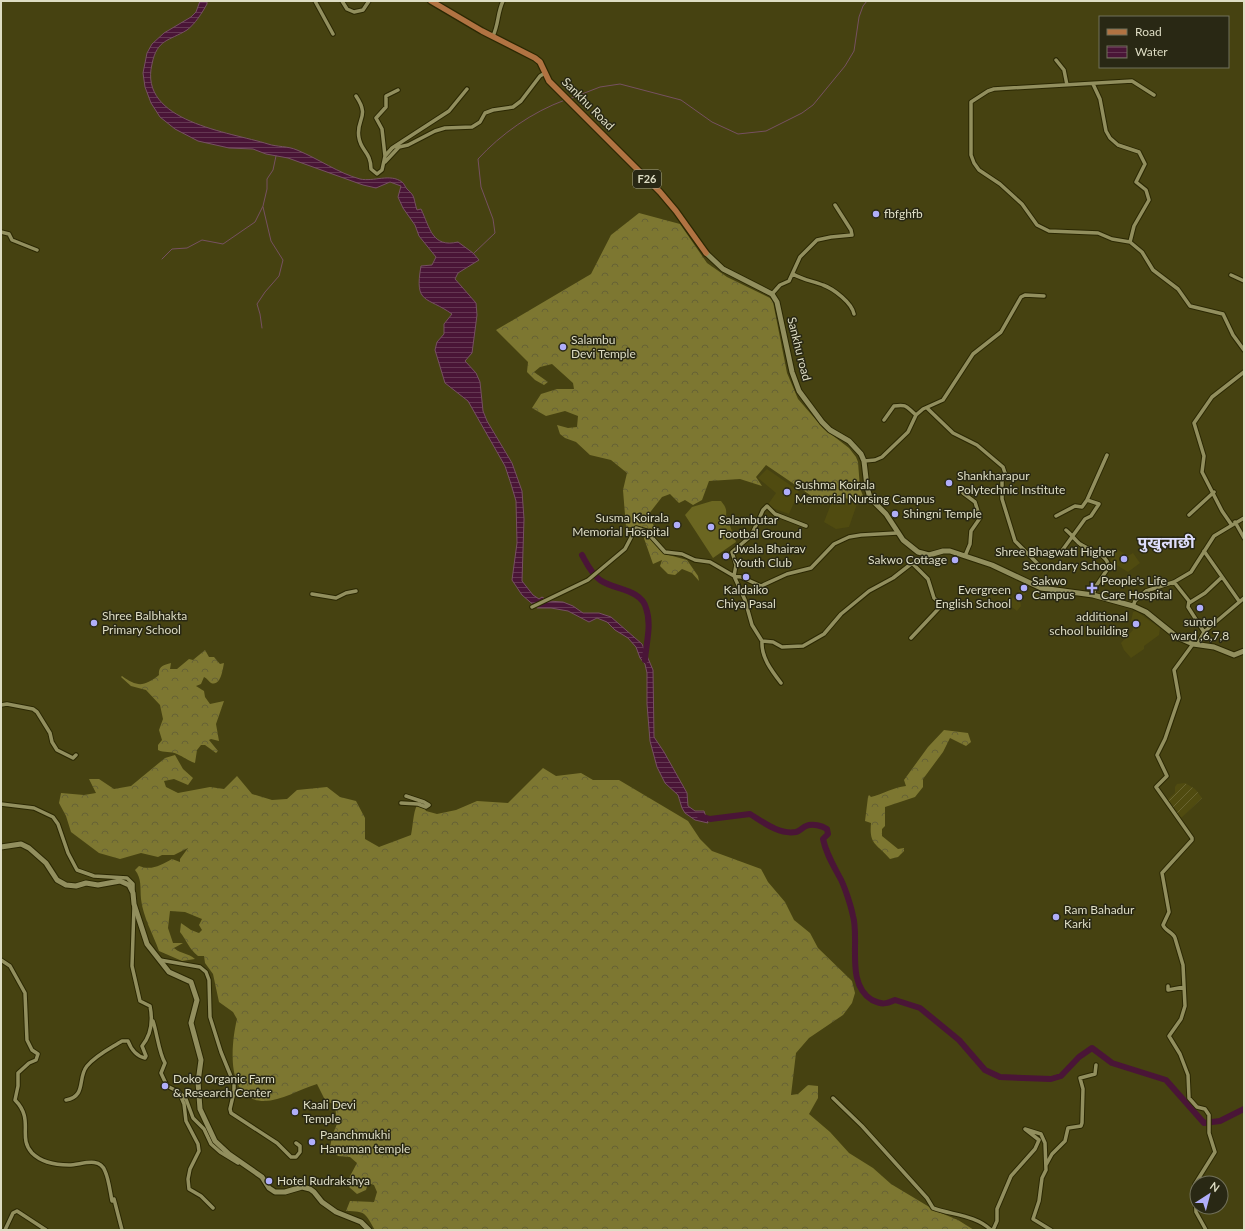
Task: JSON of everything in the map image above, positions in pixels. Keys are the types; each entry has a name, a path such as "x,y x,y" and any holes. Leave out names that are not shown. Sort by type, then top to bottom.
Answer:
{"main road":[{"name":"Sankhu Road","path":"431,1 539,60 549,81 637,168 676,211 706,253"},
{"name":"F26","path":"706,253 723,269 772,294"},
{"name":"Sankhu road","path":"772,294 777,302 792,372 799,391 822,422 856,447 864,461 867,488 870,498 886,514 897,533 908,545 924,555"},
{"path":"924,555 947,550 998,568 1041,588 1093,595 1133,606 1146,612 1177,636 1195,645 1214,647 1234,655 1244,651"},
{"path":"1,847 21,844 29,848 46,863 57,880 66,884 76,886 86,883 98,885 120,881 129,885 133,893 134,904 147,944 169,972 191,982 197,1000 191,1023 201,1060 198,1082 200,1109 215,1141 229,1154 262,1177 269,1188 275,1192 286,1192 302,1187 310,1189 322,1202 336,1212 361,1222 369,1230"}],"street":[{"path":"315,1 333,34"},
{"path":"342,1 347,8 354,12 363,10 369,1"},
{"path":"493,36 499,24 499,13 503,1"},
{"path":"1056,60 1063,68 1067,85"},
{"path":"356,96 364,110 359,138 369,155 371,169 374,172 379,173 385,162 399,147 417,141 445,128 472,127 480,122 485,113 493,110 513,107 521,101 540,76 545,73"},
{"path":"1154,95 1132,81 988,91 971,102 971,146 973,160 979,170 1000,184 1022,204 1037,225 1044,229 1053,232 1098,234 1130,242 1142,252 1153,270 1178,289 1190,306 1223,314 1233,335 1244,350"},
{"path":"1093,84 1100,99 1106,131 1110,138 1118,145 1139,152 1145,164 1136,182 1146,190 1149,200 1131,232 1130,242"},
{"path":"385,156 397,143 411,137 449,111 467,89"},
{"path":"385,162 382,128 376,118 386,107 386,96 398,90"},
{"path":"772,294 780,285 789,281 800,257 817,240 852,235 851,230 835,204"},
{"path":"1,232 9,234 12,240 37,250"},
{"path":"793,274 804,280 826,286 849,304 854,314"},
{"path":"1231,275 1244,281"},
{"path":"864,461 875,460 882,457 908,432 916,415 943,400 973,354 1001,332 1021,297 1025,295 1044,296"},
{"path":"1244,372 1212,397 1194,424 1204,456 1202,472 1214,492 1222,511 1244,538"},
{"path":"884,420 894,406 907,406 916,415"},
{"path":"927,408 953,433 976,445 1003,467 1005,474 1002,482 1002,499 1015,541 1038,564"},
{"path":"1056,516 1075,506 1082,507 1087,500 1108,455"},
{"path":"1189,515 1214,492"},
{"path":"963,493 975,502 980,518 971,530 970,544 965,556"},
{"path":"1061,552 1085,519 1091,516 1099,504 1087,500"},
{"path":"780,683 766,661 763,653 762,641 752,625 745,600 734,576 736,565 732,552 751,536 763,510 767,506 775,514 806,526"},
{"path":"1133,606 1135,601 1146,591 1174,582 1190,572 1214,536 1233,523 1244,518"},
{"path":"532,607 546,599 570,590 592,577 626,549 634,530 638,528 650,534 665,552 682,554 695,560 710,562 734,576 741,577 758,585 764,585 787,574 811,568 834,544 849,537 897,533"},
{"path":"1066,530 1081,544 1100,555 1109,565 1093,595"},
{"path":"1204,551 1239,601"},
{"path":"762,641 774,642 782,647 803,646 824,634 841,614 869,591 893,578 906,566 922,560 924,555"},
{"path":"911,638 942,606 934,598 928,579 914,564"},
{"path":"1188,603 1205,593 1222,577"},
{"path":"1174,582 1189,601 1188,607 1204,632"},
{"path":"312,594 336,598 346,593 356,591"},
{"path":"1206,1230 1196,1212 1194,1184 1215,1152 1209,1133 1209,1115 1205,1109 1197,1107 1189,1098 1188,1075 1180,1054 1169,1036 1181,1020 1185,1006 1183,965 1174,934 1163,925 1169,912 1162,873 1192,840 1192,838 1156,787 1167,776 1157,755 1165,739 1179,698 1174,670 1204,632 1244,598"},
{"path":"1,704 33,709 37,712 50,733 56,750 73,758 76,755"},
{"path":"401,803 418,804 426,807 429,805 406,796"},
{"path":"1,804 34,808 53,817 58,824 68,853 77,870 94,876 127,878 133,884 133,893"},
{"path":"134,904 132,966 140,1001 150,1006 158,1038 160,1054 165,1063 161,1073 167,1086 178,1092 186,1099 193,1118 204,1129 211,1144 220,1152 245,1165"},
{"path":"1,960 10,966 25,992 27,1040 32,1050 38,1054 36,1060 28,1063 18,1073 18,1086 15,1100 23,1108 26,1118 26,1145 33,1154 43,1161 69,1165 91,1162 100,1164 105,1170 122,1230"},
{"path":"159,960 200,967 206,972 209,980 210,1017 221,1052 234,1084 234,1092 230,1109 231,1113 277,1143 291,1157 296,1157 300,1152 300,1146 296,1143"},
{"path":"1168,986 1168,990 1184,987"},
{"path":"66,1100 73,1098 79,1093 86,1067 122,1041 128,1041 130,1048 140,1057 144,1058 146,1056 142,1046 147,1040 153,1020"},
{"path":"1046,1166 1052,1154 1065,1141 1068,1128 1081,1126 1083,1089 1080,1078 1095,1074 1096,1065"},
{"path":"178,1092 184,1104 186,1121 198,1144 199,1151 190,1169 188,1179 189,1189 201,1196 213,1208"},
{"path":"833,1098 862,1126 927,1198 933,1208 948,1214 969,1218 992,1230 997,1221 997,1209 1012,1176 1035,1149 1039,1140 1025,1129 1041,1134 1044,1143 1046,1170 1042,1178 1039,1201 1034,1219 1051,1230"},
{"path":"5,1230 13,1213 17,1211 46,1230"}],"shaded area":[{"name":"Sushma Koirala Memorial Nursing Campus","path":"767,469 799,491 789,514 767,506 776,493 758,478"},
{"path":"842,500 857,504 849,527 836,529 824,522 831,504"},
{"name":"Salambutar Footbal Ground","path":"712,501 721,501 725,506 726,515 736,542 713,558 685,515 692,507"},
{"name":"Shree Bhagwati Higher Secondary School","path":"1117,549 1128,556 1133,553 1140,563 1128,572 1110,561"},
{"name":"Evergreen English School","path":"1024,583 1030,588 1020,600 1021,606 1017,611 1008,604 1005,606 1003,605 1008,596 1012,598 1015,597"},
{"path":"1136,611 1160,628 1159,635 1144,646 1144,649 1131,658 1124,650 1121,643 1133,630 1131,621 1133,612"},
{"path":"1185,783 1195,789 1202,798 1181,818 1167,800 1175,793 1175,787 1177,784"}],"green space":[{"path":"639,213 680,224 707,263 727,277 770,298 773,302 787,373 798,399 823,428 849,448 858,462 860,488 863,496 861,504 843,497 830,502 816,499 766,465 756,477 762,486 740,479 709,481 702,500 693,505 685,500 679,503 670,494 662,497 648,515 654,526 651,539 665,554 687,560 698,576 699,581 692,573 682,569 675,575 668,574 660,566 662,560 653,564 640,527 626,527 623,490 627,473 611,460 590,455 576,442 565,438 560,434 557,425 568,428 577,427 578,416 565,411 546,416 532,408 541,394 557,389 574,389 573,383 552,364 540,367 534,372 548,382 544,385 535,380 527,372 528,362 496,330 591,274 611,235"},
{"path":"205,650 209,657 214,657 220,664 224,663 222,673 217,682 211,683 204,677 201,684 196,686 204,691 205,697 210,704 224,701 216,724 219,741 209,740 218,751 216,753 205,745 201,745 197,750 195,763 175,753 158,750 158,745 162,740 159,730 163,719 160,705 146,690 131,686 121,677 122,676 136,684 149,682 159,675 159,670 163,666 171,663 170,669 177,669 189,659 193,660"},
{"path":"944,730 968,733 971,742 966,746 950,738 943,752 923,779 923,787 915,797 885,807 885,826 882,829 882,836 898,849 904,848 904,851 898,857 890,859 872,840 871,823 865,821 868,797 869,795 871,797 906,786 904,780 928,747"},
{"path":"175,755 183,769 193,778 188,785 174,779 164,781 166,787 178,793 210,787 224,789 237,776 252,794 272,800 287,799 297,790 327,787 340,797 356,801 365,818 365,839 379,847 411,835 417,805 426,811 437,814 456,810 477,801 508,803 543,768 556,776 581,773 593,780 619,780 688,821 700,839 712,851 761,869 768,882 785,902 794,920 810,933 818,948 852,981 855,993 852,1003 843,1015 809,1038 796,1053 791,1095 798,1094 808,1085 818,1086 818,1098 809,1114 830,1132 849,1153 873,1168 891,1184 936,1211 958,1220 974,1230 375,1230 365,1214 346,1211 350,1201 374,1202 377,1192 374,1185 368,1183 366,1190 357,1194 349,1187 349,1178 357,1163 350,1157 338,1156 330,1148 332,1136 337,1124 335,1105 325,1100 317,1084 284,1097 264,1101 251,1099 242,1092 237,1082 233,1056 233,1042 237,1019 233,1012 219,1002 213,974 205,963 204,956 198,956 190,948 180,932 181,923 191,930 199,933 202,930 199,925 202,919 185,912 170,911 168,928 173,943 183,943 174,948 195,959 182,961 159,951 142,906 140,880 135,870 139,866 148,868 156,867 172,859 180,862 180,859 188,848 174,855 162,855 158,857 141,853 120,859 99,853 71,832 66,816 59,803 61,793 84,795 96,793 89,779 99,779 114,789 131,786 165,758"}],"water":[{"path":"200,1 207,1 207,4 196,22 187,30 161,45 154,56 152,64 151,84 159,99 173,112 190,121 211,129 271,145 294,149 336,170 360,179 397,179 403,183 412,194 417,210 421,209 433,235 437,239 449,243 458,242 473,253 479,260 458,273 455,279 476,303 477,315 472,353 465,361 476,373 480,382 483,411 487,421 512,463 522,491 524,519 522,581 533,595 539,599 542,597 548,601 563,602 573,606 583,613 599,613 611,617 642,644 653,670 654,737 687,793 688,806 695,811 704,811 708,823 695,820 685,813 678,795 665,783 657,767 650,741 647,704 647,673 645,664 640,658 636,647 628,638 615,630 607,622 597,618 589,622 568,611 551,608 537,608 522,595 512,580 517,543 516,501 505,466 468,401 445,383 435,350 437,342 444,334 444,324 452,314 424,298 421,294 419,279 421,266 432,265 436,257 419,236 415,225 403,208 398,197 401,186 390,182 376,188 363,185 288,158 266,154 253,149 229,148 198,141 175,129 160,117 151,103 145,87 143,73 147,53 152,44 164,33 191,17 196,12"}],"waterway":[{"path":"569,99 600,87 620,84 681,100 712,122 738,134 766,131 802,113 813,105 845,66 854,51 859,17 863,6 867,1"},
{"path":"473,254 495,233 493,219 481,187 478,159 497,141 529,117 565,100"},
{"path":"162,259 172,249 187,248 202,240 223,244 255,222 263,206 267,189 267,179 273,170 276,156"},
{"path":"262,328 257,304 279,276 283,260 271,241 263,207"},
{"path":"582,555 592,571 600,580 633,593 643,602 649,621 645,660"},
{"path":"700,816 710,819 750,814 783,832 796,832 809,825 820,826 827,829 828,834 823,839 824,844 843,884 849,901 855,926 856,973 859,984 864,993 872,1000 879,1003 886,1003 895,1000 920,1008 959,1040 985,1070 1000,1077 1051,1079 1061,1076 1079,1057 1092,1048 1112,1063 1166,1080 1204,1123 1220,1121 1244,1109"}],"place":[{"name":"fbfghfb","path":"876,214"},
{"name":"Salambu Devi Temple","path":"563,347"},
{"name":"Shankharapur Polytechnic Institute","path":"949,483"},
{"name":"Sushma Koirala Memorial Nursing Campus","path":"787,492"},
{"name":"Shingni Temple","path":"895,514"},
{"name":"Susma Koirala Memorial Hospital","path":"677,525"},
{"name":"Salambutar Footbal Ground","path":"711,527"},
{"name":"Jwala Bhairav Youth Club","path":"726,556"},
{"name":"Shree Bhagwati Higher Secondary School","path":"1124,559"},
{"name":"Sakwo Cottage","path":"955,560"},
{"name":"Kaldaiko Chiya Pasal","path":"746,577"},
{"name":"Sakwo Campus","path":"1024,588"},
{"name":"People's Life Care Hospital","path":"1092,588"},
{"name":"Evergreen English School","path":"1019,597"},
{"name":"suntol ward ,6,7,8","path":"1200,608"},
{"name":"Shree Balbhakta Primary School","path":"94,623"},
{"name":"additional school building","path":"1136,624"},
{"name":"Ram Bahadur Karki","path":"1056,917"},
{"name":"Doko Organic Farm & Research Center","path":"165,1086"},
{"name":"Kaali Devi Temple","path":"295,1112"},
{"name":"Paanchmukhi Hanuman temple","path":"312,1142"},
{"name":"Hotel Rudrakshya","path":"269,1181"}],"district":[{"name":"पुखुलाछी","path":"1166,542"}]}
